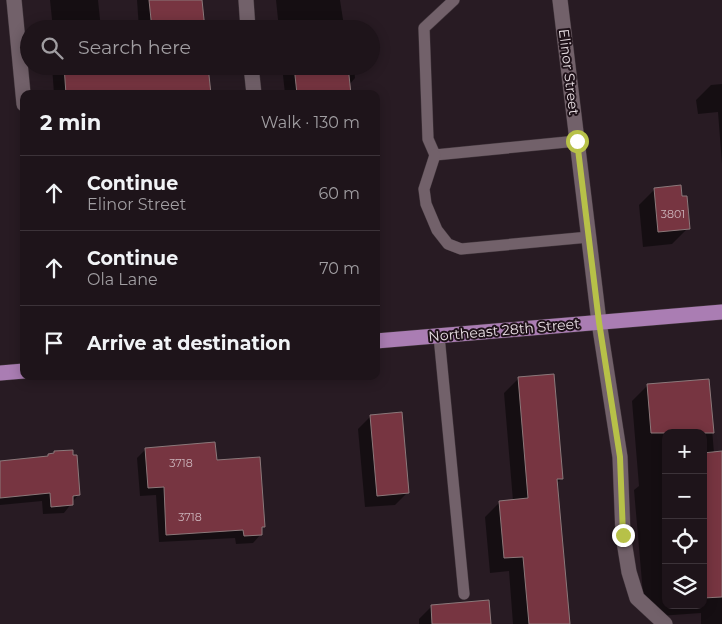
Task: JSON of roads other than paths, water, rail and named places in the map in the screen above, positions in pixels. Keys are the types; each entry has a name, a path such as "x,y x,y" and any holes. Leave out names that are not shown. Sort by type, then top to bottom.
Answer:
{"main road":[{"name":"Northeast 28th Street","path":"380,341 722,312"},
{"path":"0,373 20,371"}],"street":[{"path":"14,0 20,62"},
{"path":"246,0 247,20"},
{"name":"Elinor Street","path":"560,0 599,322 620,457 623,535 629,572 636,598 665,624"},
{"path":"21,75 23,90"},
{"path":"252,75 254,90"}],"lane":[{"path":"454,0 424,28 428,140 435,155 424,189 426,204 436,230 448,244 461,249 589,237"},
{"path":"435,155 577,141"},
{"path":"439,336 464,594"}]}
